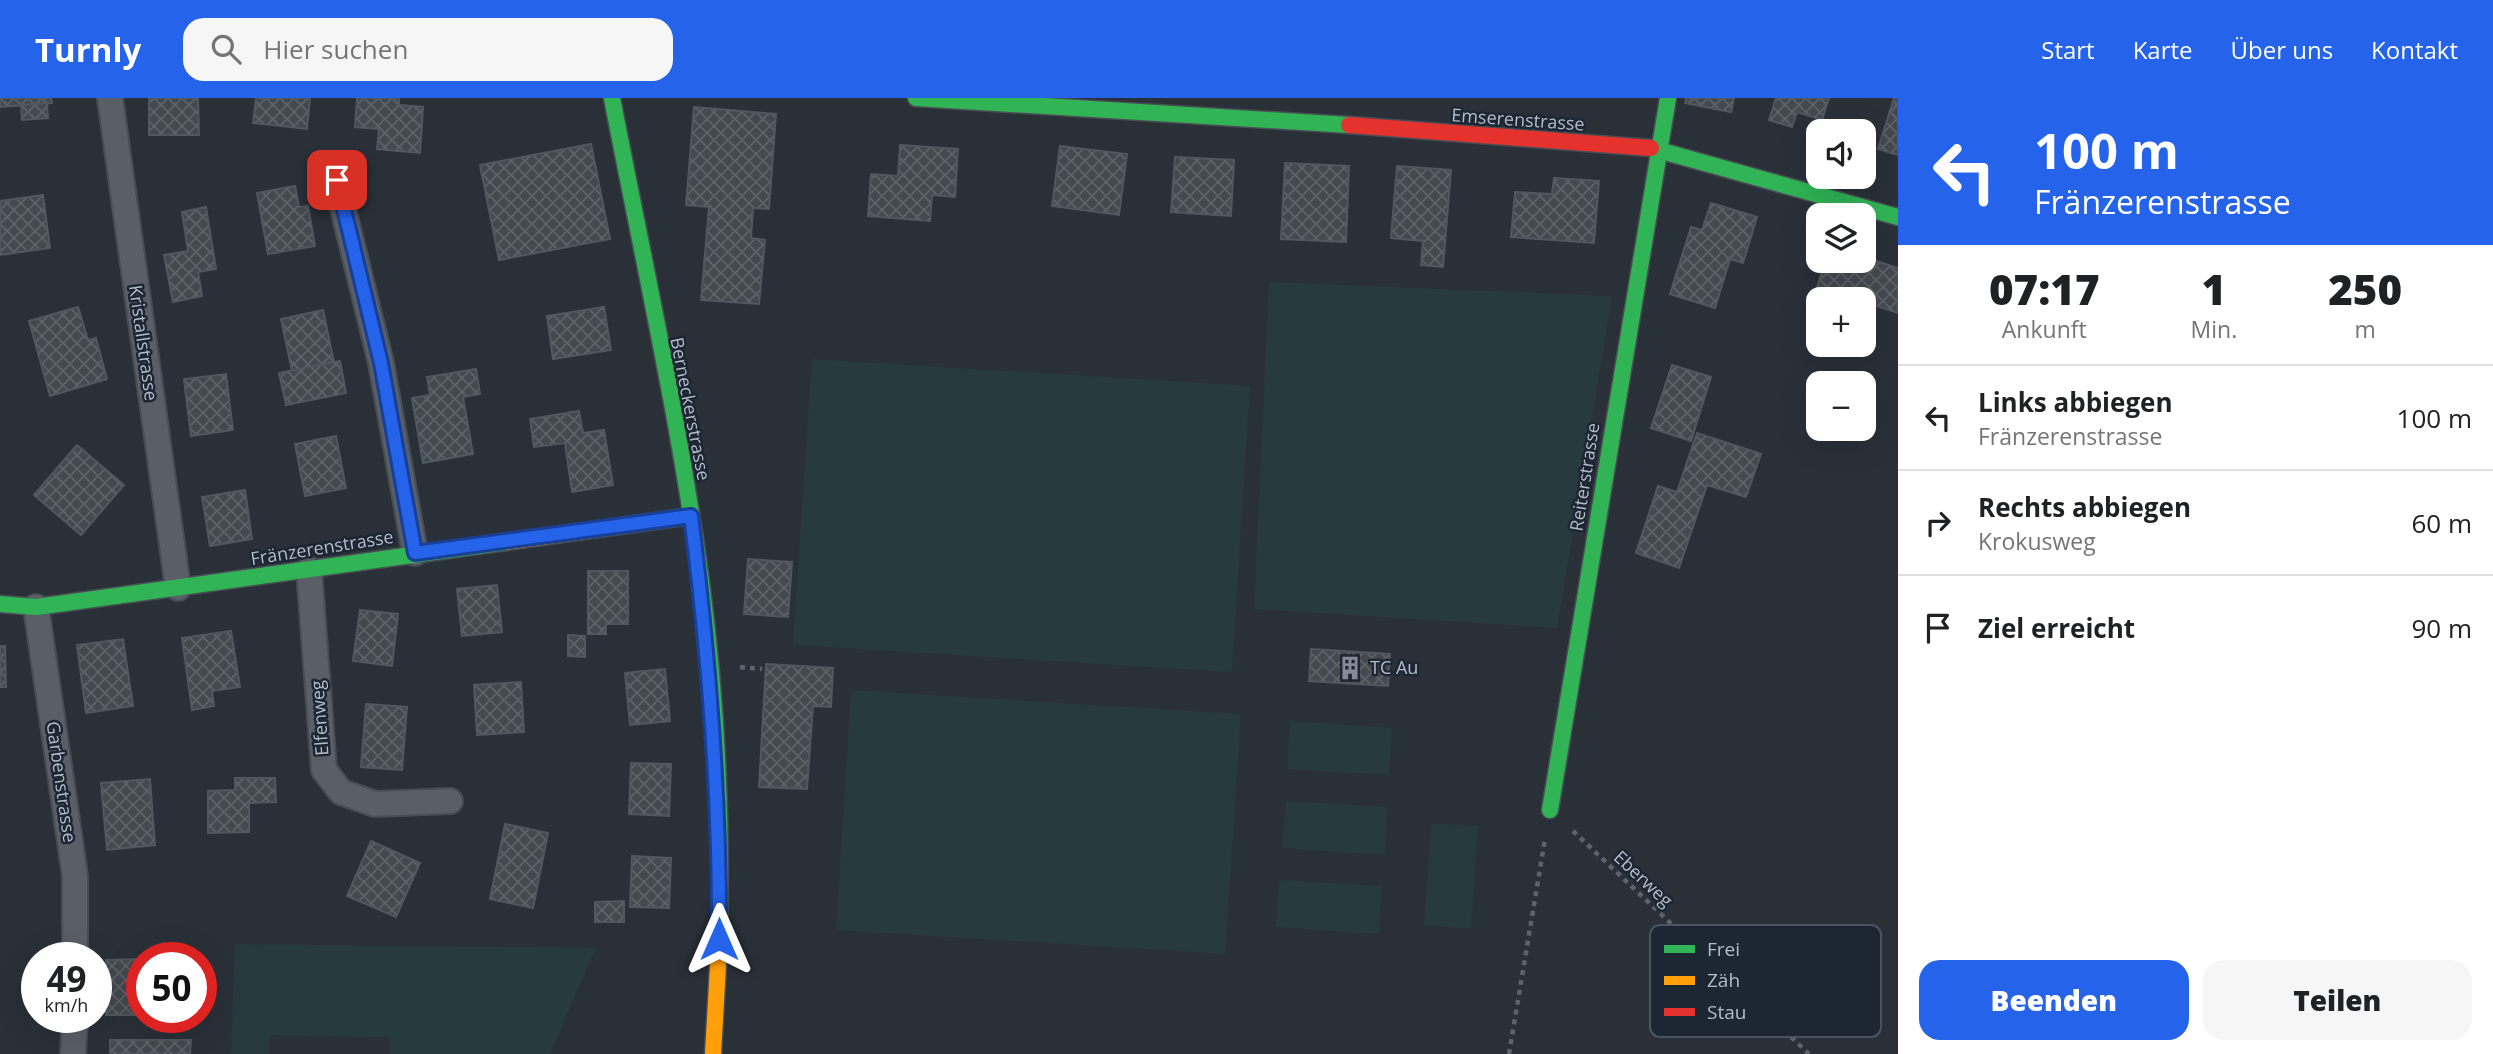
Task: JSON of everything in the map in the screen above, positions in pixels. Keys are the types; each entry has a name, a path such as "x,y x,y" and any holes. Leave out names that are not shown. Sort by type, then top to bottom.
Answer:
{"street":[{"name":"Kristallstrasse","path":"110,98 178,588"},
{"name":"Berneckerstrasse","path":"612,98 691,516 709,678 719,808 719,939 713,1054"},
{"name":"Emserenstrasse","path":"916,98 1277,108 1659,149 1898,217"},
{"name":"Reiterstrasse","path":"1550,810 1668,98"},
{"path":"337,180 381,363 415,553"},
{"name":"Fränzerenstrasse","path":"0,604 36,607 691,516"},
{"name":"Elfenweg","path":"309,570 324,770 341,792 375,804 450,801"},
{"name":"Garbenstrasse","path":"36,607 75,876 75,942"},
{"path":"73,1054 74,1033"}],"path":[{"path":"1508,1054 1550,810"},
{"name":"Eberweg","path":"1550,810 1672,925"},
{"name":"Eberweg","path":"1791,1037 1809,1054"}],"green space":[{"path":"1269,282 1612,296 1557,628 1254,609"},
{"path":"812,359 1250,386 1232,672 793,645"},
{"path":"851,690 1241,714 1225,954 836,930"},
{"path":"1290,721 1392,728 1389,775 1287,769"},
{"path":"1286,801 1387,807 1385,855 1282,848"},
{"path":"1431,823 1478,826 1471,929 1424,925"},
{"path":"1279,880 1382,886 1379,934 1276,927"},
{"path":"235,944 596,948 550,1054 390,1054 389,1037 269,1035 269,1054 231,1054"}],"building":[{"path":"0,98 51,98 52,103 0,107"},
{"path":"149,98 198,98 199,135 149,135"},
{"path":"256,98 310,98 307,129 253,123"},
{"path":"357,98 399,98 399,105 423,107 420,153 377,149 379,129 355,127"},
{"path":"1686,98 1734,98 1731,112 1685,103"},
{"path":"1776,98 1829,98 1822,119 1797,112 1792,127 1769,120"},
{"path":"1894,98 1898,98 1898,155 1878,149"},
{"path":"47,103 48,118 22,120 21,105"},
{"path":"694,107 776,114 769,209 753,208 751,238 765,240 759,304 701,300 709,207 686,205"},
{"path":"591,144 610,239 499,260 480,165"},
{"path":"900,145 958,149 955,197 932,195 930,221 868,216 871,174 898,176"},
{"path":"1060,146 1127,154 1119,215 1052,206"},
{"path":"1175,157 1234,160 1231,216 1171,212"},
{"path":"1285,163 1349,166 1346,242 1281,239"},
{"path":"1397,166 1451,170 1443,267 1421,265 1423,241 1391,238"},
{"path":"1554,178 1599,181 1594,243 1511,237 1515,192 1552,194"},
{"path":"295,186 299,207 308,206 315,246 268,254 257,193"},
{"path":"43,195 50,248 0,255 0,201"},
{"path":"1711,203 1757,217 1743,263 1730,259 1715,308 1670,294 1691,227 1702,230"},
{"path":"206,207 216,269 198,272 202,296 173,302 164,255 188,251 182,212"},
{"path":"1876,261 1898,268 1898,313 1876,306 1876,287 1817,287 1821,273 1876,273"},
{"path":"78,307 88,340 96,338 107,379 50,396 29,321"},
{"path":"604,307 611,350 553,359 547,316"},
{"path":"323,310 334,362 292,371 281,319"},
{"path":"340,361 346,393 286,405 279,373"},
{"path":"1672,365 1711,377 1691,441 1651,428"},
{"path":"476,369 480,394 463,397 473,454 423,463 412,398 430,395 427,377"},
{"path":"226,374 233,430 191,436 184,379"},
{"path":"579,411 583,433 604,430 613,485 572,492 565,443 534,447 530,419"},
{"path":"1697,433 1761,454 1746,497 1707,485 1679,568 1636,553 1658,486 1677,492"},
{"path":"336,436 346,488 305,496 295,444"},
{"path":"77,445 124,485 81,535 34,495"},
{"path":"245,490 252,539 210,546 202,497"},
{"path":"748,559 792,562 788,617 744,614"},
{"path":"588,571 628,571 628,624 606,624 606,634 588,634"},
{"path":"497,585 502,632 462,636 457,589"},
{"path":"360,610 398,614 392,666 353,661"},
{"path":"231,631 240,687 212,691 214,706 192,710 182,638"},
{"path":"568,635 585,636 585,657 568,656"},
{"path":"123,639 133,706 86,713 77,645"},
{"path":"0,646 5,646 6,687 0,687"},
{"name":"TC Au","path":"1311,649 1390,654 1388,686 1309,681"},
{"path":"766,664 833,668 831,707 813,706 807,789 759,787"},
{"path":"665,669 670,721 630,725 625,673"},
{"path":"521,682 524,732 477,735 474,685"},
{"path":"366,704 407,707 402,770 361,767"},
{"path":"631,763 671,764 669,816 629,814"},
{"path":"235,778 275,778 276,802 249,803 249,832 208,833 208,791 235,790"},
{"path":"150,779 155,845 107,850 101,783"},
{"path":"505,824 548,833 533,908 490,899"},
{"path":"371,841 420,863 396,917 347,896"},
{"path":"632,856 671,858 669,908 630,907"},
{"path":"624,901 624,922 595,922 595,902"},
{"path":"126,959 126,1015 112,1015 112,960"},
{"path":"110,1040 191,1040 190,1054 110,1054"}],"traffic: fast":[{"path":"612,98 671,399 707,629 718,774 718,966"},
{"path":"916,98 1349,125"},
{"path":"1550,810 1668,98"},
{"path":"1651,148 1898,217"},
{"path":"0,604 36,607 506,542"}],"traffic: slow":[{"path":"506,542 691,516"},
{"path":"713,1054 718,966"}],"traffic: jam":[{"path":"1349,125 1651,148"}],"place":[{"name":"TC Au","path":"1350,668"}],"route":[{"path":"337,180 381,363 415,553 691,516 709,678 719,808 719,939"}]}
